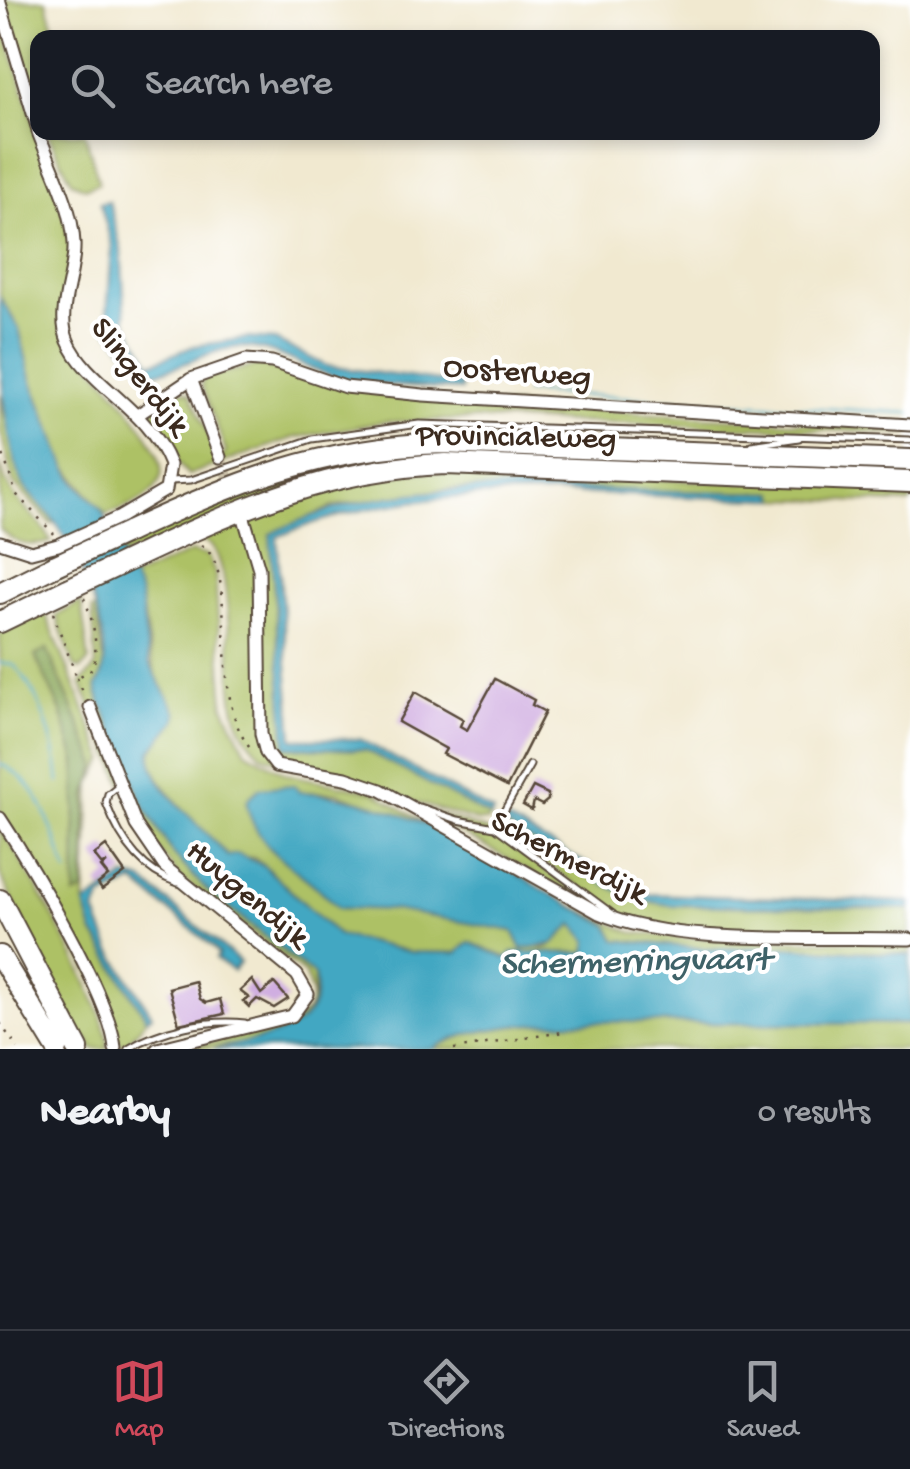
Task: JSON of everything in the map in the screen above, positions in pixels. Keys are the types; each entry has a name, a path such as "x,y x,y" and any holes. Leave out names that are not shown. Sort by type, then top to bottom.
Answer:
{"highway":[{"name":"Provincialeweg","path":"0,593 57,555 124,524 246,478 378,446 442,444 910,460"},
{"name":"Provincialeweg","path":"0,622 260,500 320,480 385,468 446,464 910,482"},
{"path":"0,900 65,1044"},
{"path":"0,956 65,1044"}],"street":[{"name":"Slingerdijk","path":"0,3 30,104"},
{"name":"Slingerdijk","path":"41,140 73,234 73,274 64,317 68,340 82,362 139,414 166,456 171,482 161,495 124,524"},
{"name":"Oosterweg","path":"139,414 192,380 231,363 260,361 345,386 388,392 910,425"},
{"path":"192,380 220,457"},
{"path":"244,518 259,569 261,734 266,753 276,766"},
{"path":"0,542 57,555"},
{"name":"Huygendijk","path":"90,707 136,825 182,884 306,986 308,994 300,1011 264,1025 157,1049"},
{"name":"Schermerdijk","path":"276,766 346,778 394,797 623,923 696,934 910,939"},
{"path":"0,818 86,972 112,1027 115,1049"}],"lane":[{"name":"Provincialeweg","path":"171,482 191,480 312,439 384,427 457,424 910,440"},
{"name":"Provincialeweg","path":"696,452 806,436"},
{"path":"495,827 530,765"},
{"path":"121,784 108,794 106,802 132,853 166,879 182,884"},
{"path":"394,797 458,820 495,827 623,923"},
{"path":"128,1049 192,1026 224,1021 264,1025"}],"path":[{"path":"192,546 206,548 217,567 228,704 236,726 252,750 276,766"},
{"path":"77,678 90,707"},
{"path":"0,1023 18,1049"},
{"path":"454,1049 562,1032"}],"green space":[{"path":"5,0 46,0 55,30 30,30 30,88"},
{"path":"0,16 30,109 30,140 40,140 71,250 60,328 152,442 161,476 153,491 105,515 66,466 32,382 19,329 0,297"},
{"path":"51,140 87,140 99,183 85,188 72,182"},
{"path":"260,365 315,382 467,403 910,429 910,433 482,419 383,422 293,438 188,475 148,422 149,413 182,391 190,393 220,459 226,452 201,384 206,376"},
{"path":"0,394 22,481 56,522 51,524 13,483 0,430"},
{"path":"401,450 910,464 910,478 419,460 120,556 115,546 252,482"},
{"path":"0,463 11,490 51,542 23,544 0,529"},
{"path":"410,471 910,488 910,503 777,499 774,493 449,489 335,506 270,534 286,747 366,750 491,817 488,821 476,821 263,756 239,724 235,711 221,567 214,550 204,542 180,545 277,502"},
{"path":"191,552 208,556 215,573 224,706 246,751 287,774 374,792 435,829 338,793 300,792 543,949 553,944 557,899 631,932 681,938 910,942 910,955 787,947 708,949 616,940 610,929 595,920 587,953 513,952 507,958 469,942 457,953 410,952 338,935 254,858 227,856 168,791 152,763 151,752 158,737 177,713 157,680 143,612 131,578"},
{"path":"81,602 89,661 80,670 74,666 56,616"},
{"path":"96,608 105,669 96,687 145,808 174,855 207,890 314,975 313,1009 290,1029 233,1045 181,1049 293,1023 308,1010 312,995 305,974 179,876 139,823 81,683 96,666 92,610"},
{"path":"45,612 105,760 91,783 85,904 93,932 147,1019 126,1044 120,1044 109,1008 0,810 0,634","holes":["47,649 97,765 87,795 84,891 76,895 76,761 61,711 36,656"]},
{"path":"47,649 97,765 87,795 84,891 75,896 76,761 61,711 35,656"},
{"path":"414,807 491,832 605,913"},
{"path":"505,823 637,899 671,905 910,909 910,935 677,930 617,914 543,861 536,850 532,852 509,836"},
{"path":"0,828 83,974 106,1032 107,1049 93,1049 88,1039 81,1037 0,875"},
{"path":"537,1024 910,1024 910,1049 432,1049 460,1036"}],"water":[{"path":"109,201 121,249 126,322 151,363 194,346 248,338 275,340 327,366 461,384 461,390 346,379 265,350 242,347 145,373 106,328 112,246 100,203"},
{"name":"Schermerringvaart","path":"0,297 19,329 32,382 66,466 76,483 102,510 140,594 149,663 177,713 176,720 151,751 152,765 168,793 227,856 238,854 263,865 338,935 410,952 457,953 469,942 506,958 513,952 586,953 588,941 573,924 553,944 522,949 513,931 394,910 338,908 273,851 253,823 248,799 260,788 294,785 299,792 341,797 421,823 608,925 616,940 708,949 787,947 910,955 910,1024 564,1022 489,1030 432,1049 214,1049 268,1037 299,1022 310,1011 315,995 314,975 207,890 174,855 145,808 96,687 103,671 104,651 94,603 75,556 55,522 24,486 14,458 3,389"},
{"path":"521,488 775,493 777,499 588,494 456,497 393,504 333,517 277,537 293,739 360,739 493,812 491,817 366,750 286,747 270,534 331,510 392,496"},
{"path":"507,820 642,894 910,902 910,909 671,905 649,901 590,876 515,832 505,824"},
{"path":"126,877 142,880 240,962 233,971 216,959 219,954 211,945 134,882 103,897 95,911 110,949 152,1015 147,1019 93,932 85,904"}],"building":[{"path":"495,679 534,700 532,705 545,712 507,787 443,754 446,749 398,722 415,692 463,719 460,726 467,730"},
{"path":"533,787 548,794 548,800 542,805 534,801 532,810 523,805"},
{"path":"106,846 125,873 102,890 98,884 108,876 101,867 107,863 101,864 94,855"},
{"path":"252,980 261,994 274,983 288,999 274,1008 257,999 249,1007 243,1001 249,998 240,991"},
{"path":"195,981 200,999 206,1003 220,999 224,1014 179,1024 169,988"}],"waterway":[{"path":"525,392 910,413"},
{"path":"0,663 13,664 39,704 59,782"},
{"path":"0,764 15,772 36,796 68,873"}],"tunnel":[{"path":"220,457 242,513"}]}
